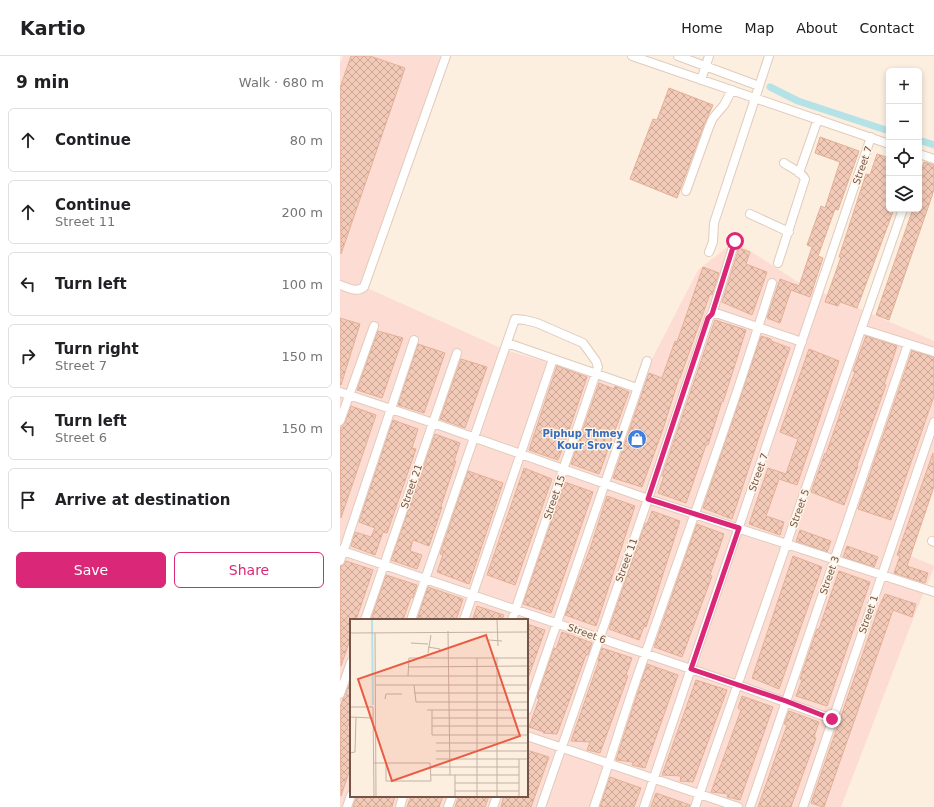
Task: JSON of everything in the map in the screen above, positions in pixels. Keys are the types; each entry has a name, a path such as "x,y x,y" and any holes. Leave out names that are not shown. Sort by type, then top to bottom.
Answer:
{"street":[{"path":"340,285 354,290 360,290 364,286 446,56"},
{"path":"632,56 886,143"},
{"path":"678,56 706,65 759,86"},
{"path":"701,80 709,56"},
{"path":"709,252 713,242 714,223 769,56"},
{"path":"686,191 713,118 724,105 732,90"},
{"path":"799,172 818,119"},
{"name":"Street 7","path":"644,807 871,138"},
{"path":"922,157 934,159"},
{"path":"778,263 805,183 804,176 784,164"},
{"name":"Street 5","path":"695,807 902,212"},
{"path":"750,214 789,232"},
{"name":"Street 11","path":"541,807 598,638 648,499 708,318 712,314 735,241"},
{"path":"594,807 645,654 695,514 772,283"},
{"path":"712,314 719,314 802,342"},
{"path":"411,619 515,319 537,323 583,343 596,361 598,367 596,374"},
{"path":"340,422 374,326"},
{"path":"861,329 934,352"},
{"path":"340,560 342,550 414,340"},
{"name":"Street 3","path":"750,807 908,344"},
{"path":"507,345 513,345 637,388"},
{"name":"Street 21","path":"365,619 457,353"},
{"path":"464,619 553,359"},
{"path":"528,707 647,361"},
{"name":"Street 15","path":"512,619 596,374"},
{"path":"340,392 433,423 648,499 934,592"},
{"name":"Street 1","path":"803,807 934,422"},
{"name":"Street 6","path":"342,550 786,701 832,719"},
{"path":"340,694 350,664"},
{"path":"528,736 738,807"},
{"path":"347,807 350,797"},
{"path":"400,807 403,797"},
{"path":"448,807 452,797"},
{"path":"493,807 497,797"}],"shaded area":[{"name":"Piphup Thmey Kour Srov 2","path":"343,56 446,56 365,287 505,350 637,388 698,270 735,241 798,282 934,341 934,490 911,556 934,566 934,568 841,807 340,807 340,63"}],"building":[{"path":"351,56 370,56 405,68 341,254 340,88"},
{"path":"669,88 713,105 677,198 630,179 653,119 657,120"},
{"path":"820,137 859,151 838,210 835,209 818,256 823,258 810,297 791,290 780,323 767,318 780,279 799,286 812,247 807,245 821,206 825,208 840,162 815,153"},
{"path":"877,154 886,157 886,212 893,212 857,308 840,302 838,306 825,302 841,257 839,257 866,174 870,175"},
{"path":"924,162 934,165 934,188 889,320 876,315 912,212 922,212 922,168"},
{"path":"739,248 750,252 746,264 767,272 752,315 722,302"},
{"path":"703,267 719,273 712,295 710,294 679,378 663,429 642,487 613,478 649,373 662,378 675,341 677,342"},
{"path":"340,318 360,324 341,385 340,385"},
{"path":"715,320 746,330 723,402 722,401 708,445 706,445 686,503 658,493 664,476 662,476"},
{"path":"378,331 403,338 382,398 357,390"},
{"path":"761,336 790,348 732,519 703,508"},
{"path":"866,336 897,346 884,385 886,385 844,505 811,492 855,372 853,371"},
{"path":"418,344 445,353 424,413 398,405"},
{"path":"809,349 839,361 797,485 779,479 766,516 784,522 780,535 749,524 768,468 786,474 798,439 780,432"},
{"path":"912,351 934,357 934,396 891,520 858,509"},
{"path":"461,359 487,367 465,428 440,419"},
{"path":"557,366 587,377 558,460 529,450"},
{"path":"599,383 614,389 615,386 629,392 599,474 571,464"},
{"path":"351,406 376,415 341,518 340,427 341,428 345,423"},
{"path":"393,420 418,429 412,448 416,449 387,533 383,532 375,555 351,546 355,532 371,537 375,528 359,522"},
{"path":"435,434 460,443 454,461 456,461 429,546 413,540 410,551 422,555 417,569 391,560"},
{"path":"933,453 934,486 907,566 928,573 925,583 894,573 900,556 897,555"},
{"path":"524,468 552,479 515,585 487,575"},
{"path":"468,471 503,483 469,584 437,572 443,555 440,554"},
{"path":"565,482 593,492 551,613 523,604"},
{"path":"607,496 635,506 596,626 565,615 590,549"},
{"path":"652,511 680,521 646,627 644,626 639,640 609,629 645,523 647,524"},
{"path":"697,524 724,534 710,575 712,576 682,657 654,647"},
{"path":"800,530 831,541 827,552 796,541"},
{"path":"847,546 878,557 874,567 843,557"},
{"path":"793,556 822,567 779,689 752,678"},
{"path":"346,561 373,570 356,619 350,619 350,640 341,666 340,566 344,565"},
{"path":"839,571 870,582 827,706 796,696 802,680 800,679 817,629 819,629"},
{"path":"386,575 417,585 403,619 371,619"},
{"path":"428,587 463,599 456,619 417,619"},
{"path":"885,594 916,604 912,617 893,610 823,807 811,803 879,607"},
{"path":"477,606 504,615 502,619 473,618"},
{"path":"528,624 545,630 528,678"},
{"path":"562,632 592,643 588,655 586,655 557,734 543,733 544,732 529,727 554,648 556,649"},
{"path":"602,648 632,658 626,675 628,676 600,753 587,750 590,742 571,741 599,661"},
{"path":"647,664 678,675 645,768 632,765 633,762 616,760"},
{"path":"696,680 727,690 693,782 680,781 681,776 662,775"},
{"path":"350,682 350,721 347,729 350,730 350,769 341,796 340,707"},
{"path":"742,696 773,707 740,800 727,797 728,794 711,792 741,710 738,708"},
{"path":"789,711 819,722 814,737 816,738 791,807 758,807 787,725 784,724"},
{"path":"528,750 549,757 531,807 501,807 504,797 528,797"},
{"path":"610,777 641,788 634,807 600,807"},
{"path":"656,793 690,805 690,807 651,807"},
{"path":"357,797 395,797 392,807 353,807"},
{"path":"411,797 443,797 439,807 407,807"},
{"path":"459,797 489,797 485,807 455,807"}],"waterway":[{"path":"770,87 798,101 886,130"},
{"path":"922,141 934,145"}],"place":[{"name":"Piphup Thmey Kour Srov 2","path":"637,439"}],"route":[{"path":"735,241 712,314 708,318 648,499 739,528 691,669 786,701 832,719"}]}
